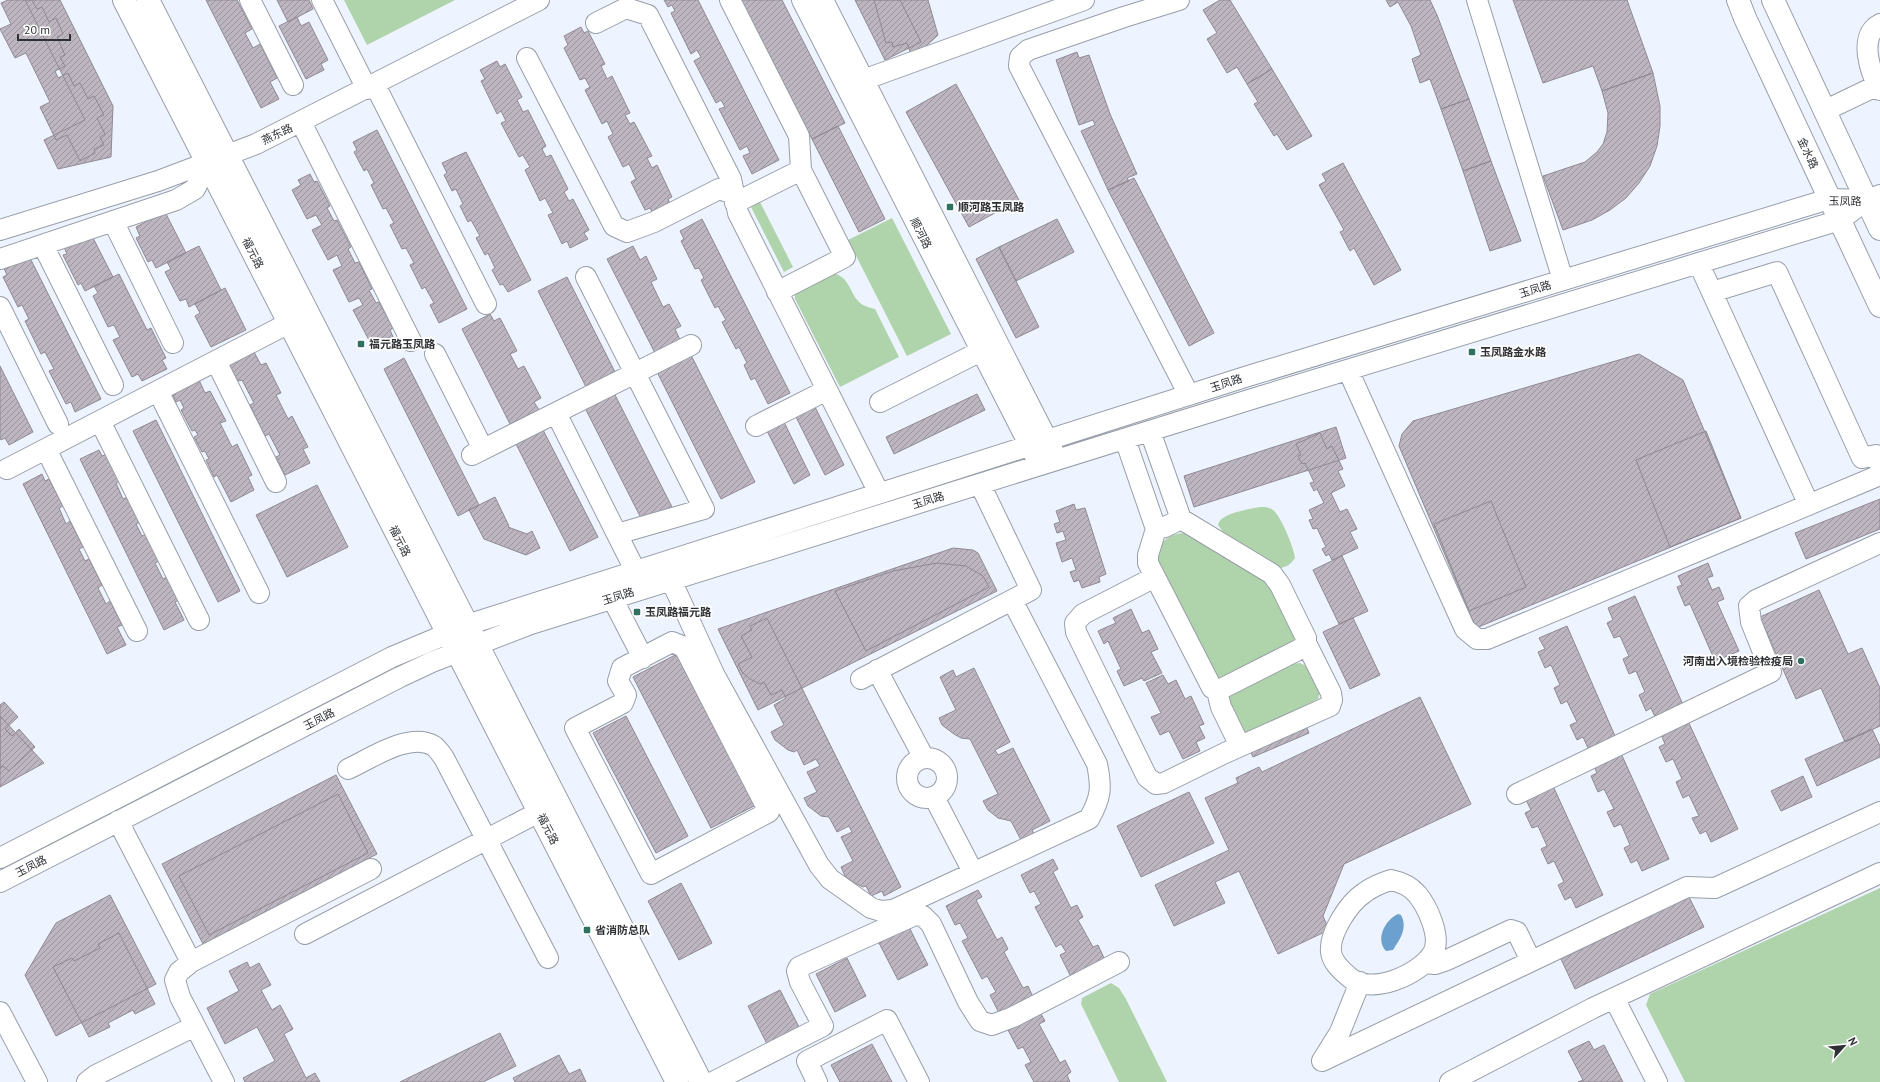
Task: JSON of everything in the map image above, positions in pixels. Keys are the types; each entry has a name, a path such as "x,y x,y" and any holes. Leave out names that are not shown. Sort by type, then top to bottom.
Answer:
{"main road":[{"name":"福元路","path":"124,0 677,1082"},
{"name":"福元路","path":"148,0 701,1082"},
{"name":"金水路","path":"1738,0 1745,18 1880,306"},
{"path":"1773,0 1824,110 1873,198 1880,229"}],"street":[{"path":"250,0 293,85"},
{"path":"322,0 371,87 486,304"},
{"name":"燕东路","path":"0,230 158,181 227,156 302,122 538,0"},
{"path":"730,0 799,136 801,170 845,258 777,292"},
{"name":"顺河路","path":"802,0 981,351 1038,443"},
{"name":"顺河路","path":"823,0 1048,463"},
{"path":"863,80 1084,0"},
{"path":"1179,0 1028,50 1020,57 1019,66 1189,395"},
{"path":"1477,0 1563,280"},
{"path":"596,23 626,8 648,15 731,179 738,212 879,493"},
{"path":"1824,110 1879,88 1870,68 1868,51 1869,39 1876,26 1880,24"},
{"path":"527,58 614,226 627,232 654,222 718,189 735,199"},
{"path":"302,122 411,342"},
{"path":"0,259 176,200 195,189 207,164"},
{"path":"735,199 801,170"},
{"name":"玉凤路","path":"0,882 400,677 452,643 468,625 635,570 1189,395 1829,199 1873,198"},
{"name":"玉凤路","path":"0,858 392,657 452,643 477,644 530,624 612,598 1348,370 1840,220 1873,198"},
{"path":"112,221 173,343"},
{"path":"43,245 113,385"},
{"path":"1699,264 1809,505"},
{"path":"1712,292 1777,272 1862,458 1876,455 1880,464"},
{"path":"586,277 704,509 617,534"},
{"path":"0,308 58,424"},
{"path":"7,469 289,323"},
{"path":"435,354 478,452 691,345"},
{"path":"880,402 981,351"},
{"path":"216,361 276,482"},
{"path":"1348,370 1465,629 1477,639 1487,639 1880,475"},
{"path":"756,426 827,390"},
{"path":"158,391 259,593"},
{"path":"556,413 635,570"},
{"path":"100,421 199,620"},
{"path":"1150,431 1181,519 1272,574 1331,693 1332,700 1330,706 1240,746 1164,783 1156,784 1147,777 1076,632 1075,623 1083,614 1155,577"},
{"path":"1125,439 1156,529 1148,555 1148,563 1212,688 1217,691 1221,707 1240,746"},
{"path":"46,449 137,631"},
{"path":"924,758 869,675 1030,590 980,484"},
{"path":"1156,529 1166,527 1181,519"},
{"path":"1517,794 1771,672 1751,622 1749,606 1756,600 1880,543"},
{"path":"671,580 714,674 819,865 830,879 871,908 881,911 893,910 1089,819 1099,799 1099,777 1096,764 1012,600"},
{"path":"612,598 643,658"},
{"path":"672,642 684,647 769,812 651,874 575,728 623,703 626,695 618,680 622,668 643,658 672,642"},
{"path":"1217,691 1302,648 1306,643"},
{"path":"348,769 404,742 425,742 435,747 444,758 548,958"},
{"path":"924,758 934,759 940,762 947,774 946,786 934,797 923,798 916,795 910,790 907,783 907,775 910,768 915,762 924,758"},
{"path":"934,797 973,872"},
{"path":"305,934 539,812"},
{"path":"1360,982 1340,1032 1322,1061 1687,887 1715,888 1880,812"},
{"path":"118,821 191,962"},
{"path":"224,1082 180,997 175,980 179,972 191,962 371,869"},
{"path":"1450,1082 1614,998 1880,873"},
{"path":"1391,880 1402,882 1417,893 1433,924 1435,940 1434,952 1425,963 1410,974 1391,982 1370,984 1352,981 1336,964 1331,952 1333,935 1345,913 1362,894 1381,883 1391,880"},
{"path":"713,1082 823,1026 800,982 797,971 799,967 915,916 923,916 931,924 968,1002 980,1021 992,1025 1013,1017 1120,962"},
{"path":"1425,963 1435,964 1447,960 1511,930 1517,932 1531,961"},
{"path":"1614,998 1658,1082"},
{"path":"0,1012 36,1082"},
{"path":"817,1082 807,1062 887,1020 919,1082"},
{"path":"87,1082 96,1075 195,1026"}],"green space":[{"path":"344,0 455,0 367,45"},
{"path":"760,202 793,267 784,272 751,207"},
{"path":"892,218 951,334 907,356 848,240"},
{"path":"833,273 844,279 858,301 864,306 875,309 899,357 840,387 795,299 795,294"},
{"path":"1260,507 1273,510 1287,532 1295,558 1287,566 1280,568 1248,547 1226,536 1218,525 1224,517 1243,510"},
{"path":"1192,532 1267,579 1295,635 1294,645 1221,680 1216,679 1154,555 1161,544 1169,537"},
{"path":"1300,663 1308,667 1320,691 1318,699 1244,736 1226,696 1230,690 1292,664"},
{"path":"1880,888 1880,1082 1685,1082 1646,1005 1650,994"},
{"path":"1111,983 1119,988 1126,999 1167,1082 1119,1082 1081,1004 1082,998"}],"water":[{"path":"1398,914 1401,915 1404,924 1402,933 1393,950 1386,951 1381,941 1383,930 1389,921"}],"building":[{"path":"8,0 32,0 37,9 42,7 49,22 56,18 63,34 57,37 65,55 60,57 65,66 55,71 58,78 68,73 74,86 80,83 88,99 94,96 104,115 97,118 105,134 100,137 104,145 94,149 95,153 80,161 67,135 56,140 40,107 50,102 26,53 15,58 0,29 11,24 1,3"},
{"path":"25,0 60,0 113,106 111,157 58,169 44,140 85,120"},
{"path":"206,0 237,0 252,29 245,33 253,48 260,44 277,78 270,82 279,99 261,108"},
{"path":"277,0 309,0 313,9 288,22"},
{"path":"664,0 698,0 779,160 752,174 743,156 750,153 747,146 740,150 719,109 725,107 721,100 716,103 694,61 701,57 697,50 691,54 671,13 675,11 672,5 668,7"},
{"path":"741,0 782,0 845,123 812,139"},
{"path":"855,0 900,0 921,42 885,60"},
{"path":"874,0 928,0 938,35 924,48 910,52 907,43 893,47 892,42 886,43"},
{"path":"1220,0 1230,0 1272,69 1247,84 1237,67 1227,73 1207,39 1217,33 1203,10"},
{"path":"1386,0 1430,0 1469,99 1441,109 1430,79 1420,83 1412,59 1421,55 1411,26 1398,2 1390,7"},
{"path":"1513,0 1627,0 1653,73 1602,91 1593,66 1543,83"},
{"path":"297,17 301,26 309,22 328,60 321,64 324,70 306,79 279,26"},
{"path":"581,27 584,33 588,31 605,64 601,66 607,79 612,76 630,113 625,115 630,124 634,122 652,156 647,158 652,168 657,165 672,197 668,199 671,206 654,215 650,208 645,210 631,182 636,179 629,164 623,167 608,137 613,134 607,121 602,124 585,90 590,87 585,78 580,80 564,48 568,45 564,36"},
{"path":"1077,52 1079,58 1089,55 1110,114 1137,174 1127,178 1129,181 1108,190 1081,131 1095,125 1093,120 1079,125 1056,60"},
{"path":"497,61 500,67 505,64 522,97 517,100 523,112 528,110 546,146 542,149 546,157 551,155 568,189 564,192 569,201 573,199 589,230 584,233 588,239 570,248 567,241 562,244 548,215 553,213 545,198 540,201 525,170 530,167 523,155 519,157 501,123 506,121 501,111 497,114 481,81 485,79 480,70"},
{"path":"1272,69 1312,136 1287,150 1277,134 1274,136 1254,104 1258,102 1247,84"},
{"path":"1653,73 1660,106 1660,126 1657,146 1650,166 1639,183 1626,198 1610,210 1592,220 1563,230 1543,176 1585,162 1597,152 1603,144 1607,132 1608,113 1602,91"},
{"path":"956,84 1019,200 969,227 906,112"},
{"path":"1469,99 1491,161 1463,171 1441,109"},
{"path":"838,126 885,219 859,232 812,139"},
{"path":"377,130 467,309 439,323 430,305 434,303 425,287 422,289 410,265 414,263 406,248 402,249 390,225 394,223 386,208 383,209 371,185 374,183 367,169 364,171 354,152 357,150 353,142"},
{"path":"466,152 531,280 508,292 503,284 500,285 492,270 495,268 488,253 485,255 476,238 480,236 471,220 468,222 460,206 463,204 456,189 452,191 444,175 447,173 442,163"},
{"path":"1491,161 1521,241 1490,251 1463,171"},
{"path":"1343,163 1401,270 1374,285 1354,248 1350,251 1340,232 1344,230 1319,185 1326,181 1322,174"},
{"path":"310,174 314,182 317,181 330,206 327,208 334,221 337,220 351,247 348,249 355,263 359,262 372,289 369,290 376,303 379,302 393,328 390,330 394,339 383,345 379,337 370,342 353,310 363,305 359,298 349,302 333,270 342,266 337,255 328,260 312,230 322,225 316,215 307,219 292,190 301,185 298,180"},
{"path":"1134,178 1214,333 1189,346 1108,190"},
{"path":"165,212 186,253 156,268 152,260 148,262 136,238 140,236 136,227"},
{"path":"702,219 790,393 768,404 755,378 751,380 744,365 747,363 739,347 736,349 722,322 726,320 718,306 715,308 701,280 704,278 699,268 695,269 681,241 684,239 680,231"},
{"path":"1057,219 1074,252 1016,281 999,247"},
{"path":"91,234 113,277 85,291 81,283 78,285 63,255 67,254 64,247"},
{"path":"199,246 221,290 189,307 186,299 180,301 165,272 171,269 167,262"},
{"path":"633,246 640,260 646,256 657,279 651,282 663,307 669,304 681,326 675,329 681,342 656,355 607,259"},
{"path":"999,247 1039,327 1016,338 976,259"},
{"path":"28,254 101,399 75,412 71,402 66,404 49,371 54,369 45,352 41,354 25,321 29,319 22,305 18,307 3,277 7,275 3,266"},
{"path":"119,274 147,330 151,328 166,358 162,360 167,369 142,381 138,374 132,377 113,340 120,337 114,325 108,327 93,296 98,293 94,286"},
{"path":"567,277 615,372 586,387 538,291"},
{"path":"225,288 246,330 211,347 195,316 200,313 195,304"},
{"path":"490,314 494,321 500,318 517,351 510,354 518,369 524,366 541,398 534,402 539,410 510,424 462,329"},
{"path":"254,352 261,365 266,363 281,393 276,395 288,419 292,416 308,447 303,449 310,463 285,475 276,457 280,455 269,434 265,436 250,405 254,403 242,380 238,381 229,364"},
{"path":"690,353 755,482 721,499 656,370"},
{"path":"1639,354 1683,380 1741,518 1476,628 1399,446 1402,434 1413,421"},
{"path":"404,358 479,505 458,516 384,369"},
{"path":"0,366 33,432 9,445 5,438 1,440 0,438"},
{"path":"199,380 205,393 210,391 226,421 220,423 232,447 237,444 252,475 248,477 254,490 231,502 217,475 214,477 206,460 209,459 205,451 202,452 194,437 198,435 195,430 192,431 181,410 184,408 180,400 176,402 172,393"},
{"path":"613,391 672,507 643,522 584,406"},
{"path":"977,394 985,410 894,454 886,437"},
{"path":"814,405 844,465 825,475 795,415"},
{"path":"156,420 240,591 218,602 133,431"},
{"path":"783,420 810,475 794,484 766,429"},
{"path":"1336,427 1346,458 1194,507 1184,476"},
{"path":"542,428 598,537 570,551 515,442"},
{"path":"1706,431 1741,518 1670,547 1636,460"},
{"path":"1320,433 1327,449 1332,446 1343,469 1338,471 1345,486 1331,493 1340,512 1347,509 1357,529 1350,532 1358,548 1332,560 1329,554 1326,556 1322,549 1326,547 1317,528 1313,529 1309,520 1313,519 1309,510 1324,503 1317,489 1314,491 1310,483 1314,482 1305,463 1302,464 1298,456 1301,455 1296,444"},
{"path":"99,450 102,456 107,454 120,481 116,483 123,499 128,497 140,522 136,524 142,536 146,534 159,561 155,563 163,579 167,577 179,600 175,602 184,620 164,630 80,459"},
{"path":"42,474 45,481 49,479 63,506 59,508 66,524 70,521 83,547 79,549 85,561 89,559 102,585 98,588 106,604 110,601 122,625 117,627 126,645 107,654 23,484"},
{"path":"317,485 348,547 287,577 256,515"},
{"path":"495,497 509,526 508,527 527,534 532,531 540,548 526,555 484,539 469,510"},
{"path":"1880,499 1880,529 1806,559 1795,533"},
{"path":"1491,501 1526,587 1469,611 1434,524"},
{"path":"1074,504 1076,510 1085,508 1106,574 1099,577 1100,582 1082,588 1079,580 1074,582 1070,572 1076,570 1072,558 1062,562 1056,543 1066,540 1063,531 1057,533 1054,524 1060,522 1056,511"},
{"path":"953,548 973,550 978,553 997,591 758,710 718,629"},
{"path":"1342,556 1368,611 1339,624 1313,570"},
{"path":"937,563 966,566 983,576 989,587 866,651 835,591 893,571"},
{"path":"1708,563 1713,576 1707,578 1712,590 1719,587 1724,599 1717,602 1739,651 1715,661 1690,604 1685,606 1677,587 1682,585 1678,576"},
{"path":"1819,590 1848,654 1862,648 1880,688 1880,726 1845,742 1821,688 1796,699 1760,617"},
{"path":"1635,596 1684,707 1656,719 1651,708 1646,711 1639,695 1645,692 1636,671 1629,674 1623,659 1629,656 1620,636 1614,638 1607,623 1613,620 1608,608"},
{"path":"1131,609 1142,633 1149,630 1158,649 1151,652 1162,673 1144,681 1142,678 1124,686 1117,671 1121,669 1108,641 1104,644 1098,631 1116,623 1113,618"},
{"path":"767,618 901,887 884,896 882,891 871,896 866,886 863,887 845,876 841,867 853,861 841,837 852,832 849,826 837,832 829,817 821,816 808,806 804,798 817,792 807,772 820,766 816,759 804,765 797,750 794,752 788,750 775,740 771,732 784,725 774,705 786,698 782,690 771,695 764,682 760,684 750,679 742,672 738,664 752,657 741,636 752,630 750,626"},
{"path":"1353,618 1380,675 1350,689 1323,632"},
{"path":"1567,626 1615,736 1588,748 1583,737 1577,740 1570,725 1577,722 1567,701 1561,704 1554,688 1560,685 1551,665 1545,668 1538,652 1545,649 1539,638"},
{"path":"679,653 758,804 711,828 633,677"},
{"path":"974,668 1010,742 995,750 998,755 1013,748 1050,821 1032,830 1034,834 1021,840 1011,821 998,818 988,810 983,801 998,794 970,739 961,738 954,734 942,725 939,718 956,710 940,677 953,670 956,677"},
{"path":"1163,675 1168,684 1176,680 1185,699 1191,696 1204,724 1199,726 1205,738 1196,742 1200,751 1183,759 1169,731 1160,735 1151,717 1161,713 1146,683"},
{"path":"1420,697 1471,804 1344,864 1323,916 1329,930 1278,954 1239,871 1215,882 1225,903 1174,926 1155,885 1229,850 1205,798 1238,783 1236,778 1259,767 1262,772"},
{"path":"4,702 18,717 5,729 12,736 19,729 35,747 9,771 3,766 0,769 0,705"},
{"path":"0,716 44,763 0,787"},
{"path":"626,716 688,836 656,853 593,733"},
{"path":"1687,719 1738,829 1711,842 1706,831 1700,834 1692,818 1699,816 1689,795 1683,798 1676,782 1682,779 1673,759 1666,762 1659,747 1665,744 1660,732"},
{"path":"1304,721 1309,733 1253,757 1248,746"},
{"path":"1872,729 1880,746 1880,757 1817,786 1805,759"},
{"path":"1619,749 1669,859 1642,871 1637,860 1631,863 1624,848 1630,845 1621,824 1614,827 1607,812 1614,809 1604,789 1598,792 1591,776 1597,773 1592,762"},
{"path":"336,775 377,854 203,944 162,864"},
{"path":"1803,776 1812,797 1781,811 1771,791"},
{"path":"1553,786 1603,895 1576,908 1571,897 1565,900 1558,885 1564,882 1554,861 1548,864 1541,849 1547,846 1538,826 1532,828 1525,813 1531,810 1525,798"},
{"path":"1189,792 1214,843 1141,877 1117,826"},
{"path":"338,794 368,853 209,935 179,876"},
{"path":"1053,859 1058,869 1053,872 1071,908 1077,905 1083,917 1078,920 1093,947 1098,945 1105,960 1071,977 1060,955 1066,952 1061,944 1056,947 1035,907 1041,904 1034,891 1030,893 1021,875"},
{"path":"681,883 712,943 679,960 648,901"},
{"path":"978,890 982,897 976,900 997,940 1002,937 1008,949 1004,952 1023,988 1028,986 1033,997 1000,1015 990,995 996,992 987,976 982,979 962,941 968,938 960,923 955,925 946,906"},
{"path":"110,895 156,984 56,1036 25,975 56,923"},
{"path":"1689,897 1704,927 1575,989 1561,959"},
{"path":"909,927 928,965 898,980 879,943"},
{"path":"119,933 155,1004 135,1014 133,1010 108,1023 110,1027 89,1037 53,967 72,958 74,961 100,948 98,944"},
{"path":"847,958 866,996 835,1012 816,974"},
{"path":"247,962 250,968 259,963 271,985 261,990 272,1010 280,1005 293,1029 284,1034 306,1078 315,1073 320,1082 245,1082 243,1078 275,1061 257,1027 225,1044 207,1008 239,991 229,971"},
{"path":"780,990 799,1027 767,1044 748,1006"},
{"path":"1041,1014 1045,1021 1039,1024 1060,1063 1065,1060 1071,1072 1067,1075 1070,1082 1034,1082 1025,1065 1031,1062 1023,1047 1018,1049 1008,1030"},
{"path":"500,1033 516,1066 483,1082 400,1082"},
{"path":"1589,1041 1594,1050 1604,1045 1623,1082 1578,1082 1583,1080 1568,1051"},
{"path":"872,1044 892,1082 840,1082 831,1065"},
{"path":"559,1055 569,1074 580,1069 586,1082 515,1082 513,1078"}],"place":[{"name":"顺河路玉凤路","path":"950,207"},
{"name":"福元路玉凤路","path":"361,344"},
{"name":"玉凤路金水路","path":"1472,352"},
{"name":"玉凤路福元路","path":"637,612"},
{"name":"河南出入境检验检疫局","path":"1801,661"},
{"name":"省消防总队","path":"587,930"}]}
